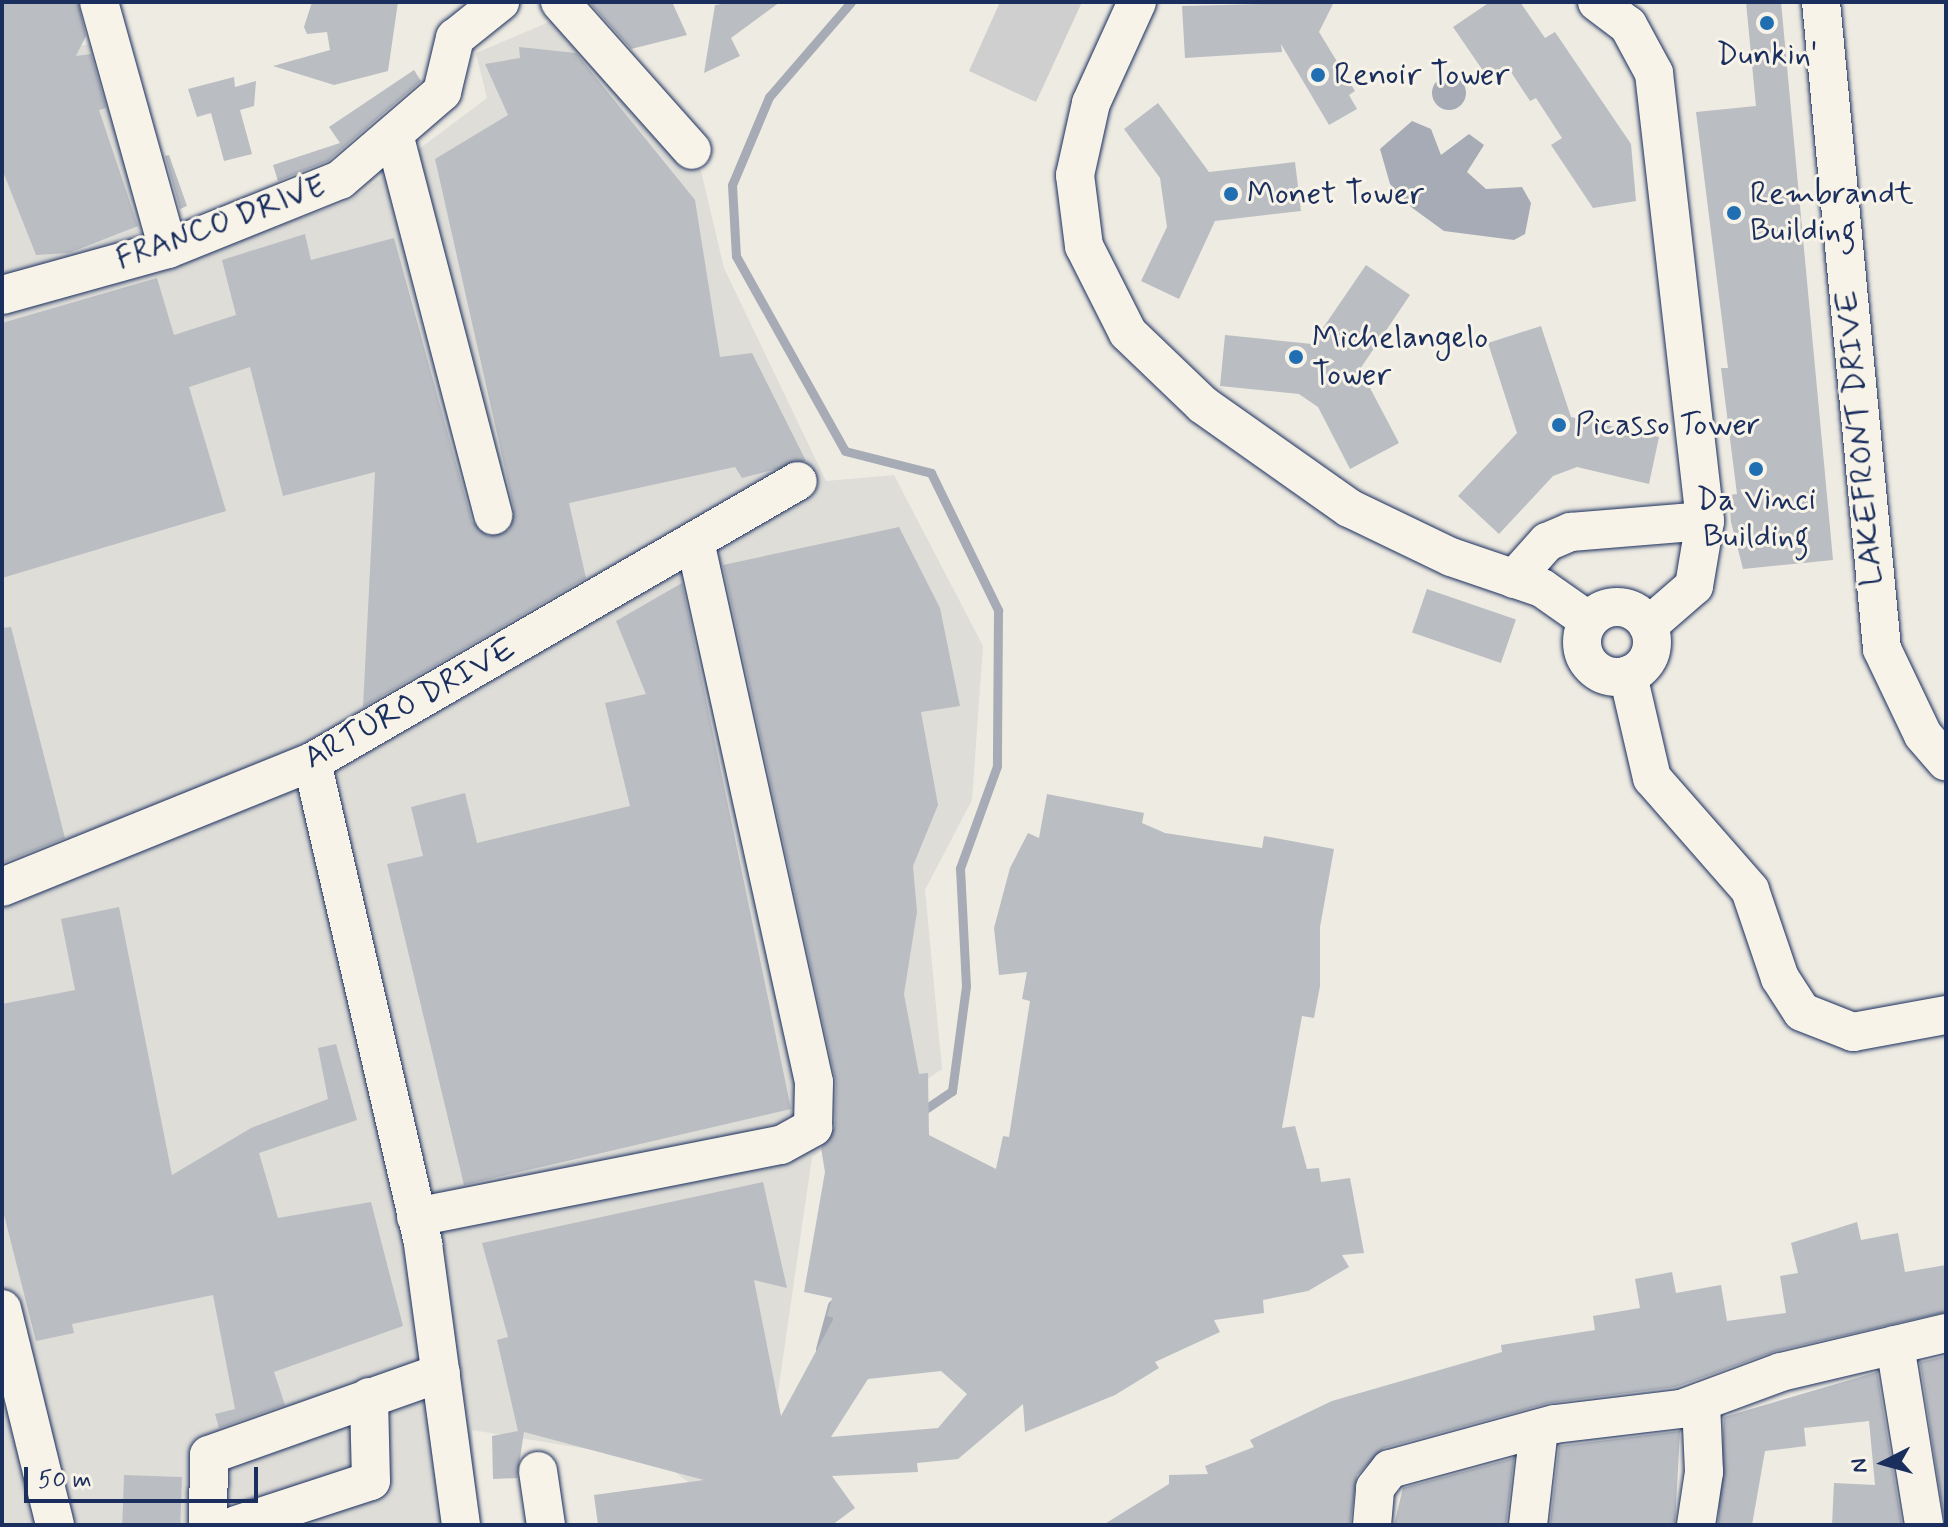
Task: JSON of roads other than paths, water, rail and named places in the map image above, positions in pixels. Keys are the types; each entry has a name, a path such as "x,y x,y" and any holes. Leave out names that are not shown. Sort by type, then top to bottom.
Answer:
{"street":[{"path":"99,2 168,249"},
{"name":"FRANCO DRIVE","path":"2,295 168,249 340,180 395,138 442,92 455,38 500,2"},
{"path":"560,2 692,150"},
{"path":"1137,2 1083,127 1075,175 1084,246 1110,307 1174,382 1349,508 1569,602 1589,621"},
{"path":"1597,2 1628,25 1654,73 1705,521 1694,586 1648,626"},
{"name":"LAKEFRONT DRIVE","path":"1821,2 1882,649 1923,735 1946,761"},
{"path":"395,138 493,515"},
{"name":"ARTURO DRIVE","path":"2,887 312,762 798,481"},
{"path":"1514,579 1547,542 1571,532 1705,521"},
{"path":"416,1217 781,1145 813,1127 814,1082 695,541"},
{"path":"1613,607 1627,608 1648,626 1651,649 1628,675 1606,675 1589,662 1582,642 1589,621 1613,607"},
{"path":"1628,675 1652,778 1754,897 1780,978 1802,1012 1853,1032 1946,1015"},
{"path":"312,762 416,1217 461,1525"},
{"path":"2,1309 55,1525"},
{"path":"1372,1525 1375,1488 1390,1469 1539,1429 1701,1402 1781,1372 1946,1333"},
{"path":"1895,1345 1924,1525"},
{"path":"208,1525 209,1455 441,1373"},
{"path":"236,1525 284,1517 371,1481 369,1397"},
{"path":"1696,1525 1704,1472 1701,1402"},
{"path":"1528,1525 1539,1429"},
{"path":"538,1471 546,1525"}],"waterway":[{"path":"851,2 769,97 732,185 736,256 845,451 931,473 998,610 997,766 960,868 966,986 952,1091 921,1112"},
{"path":"820,1349 832,1305"}],"place":[{"name":"Dunkin'","path":"1767,23"},
{"name":"Renoir Tower","path":"1318,75"},
{"name":"Monet Tower","path":"1231,194"},
{"name":"Rembrandt Building","path":"1734,213"},
{"name":"Michelangelo Tower","path":"1296,357"},
{"name":"Picasso Tower","path":"1559,425"},
{"name":"Da Vinci Building","path":"1756,469"}]}
